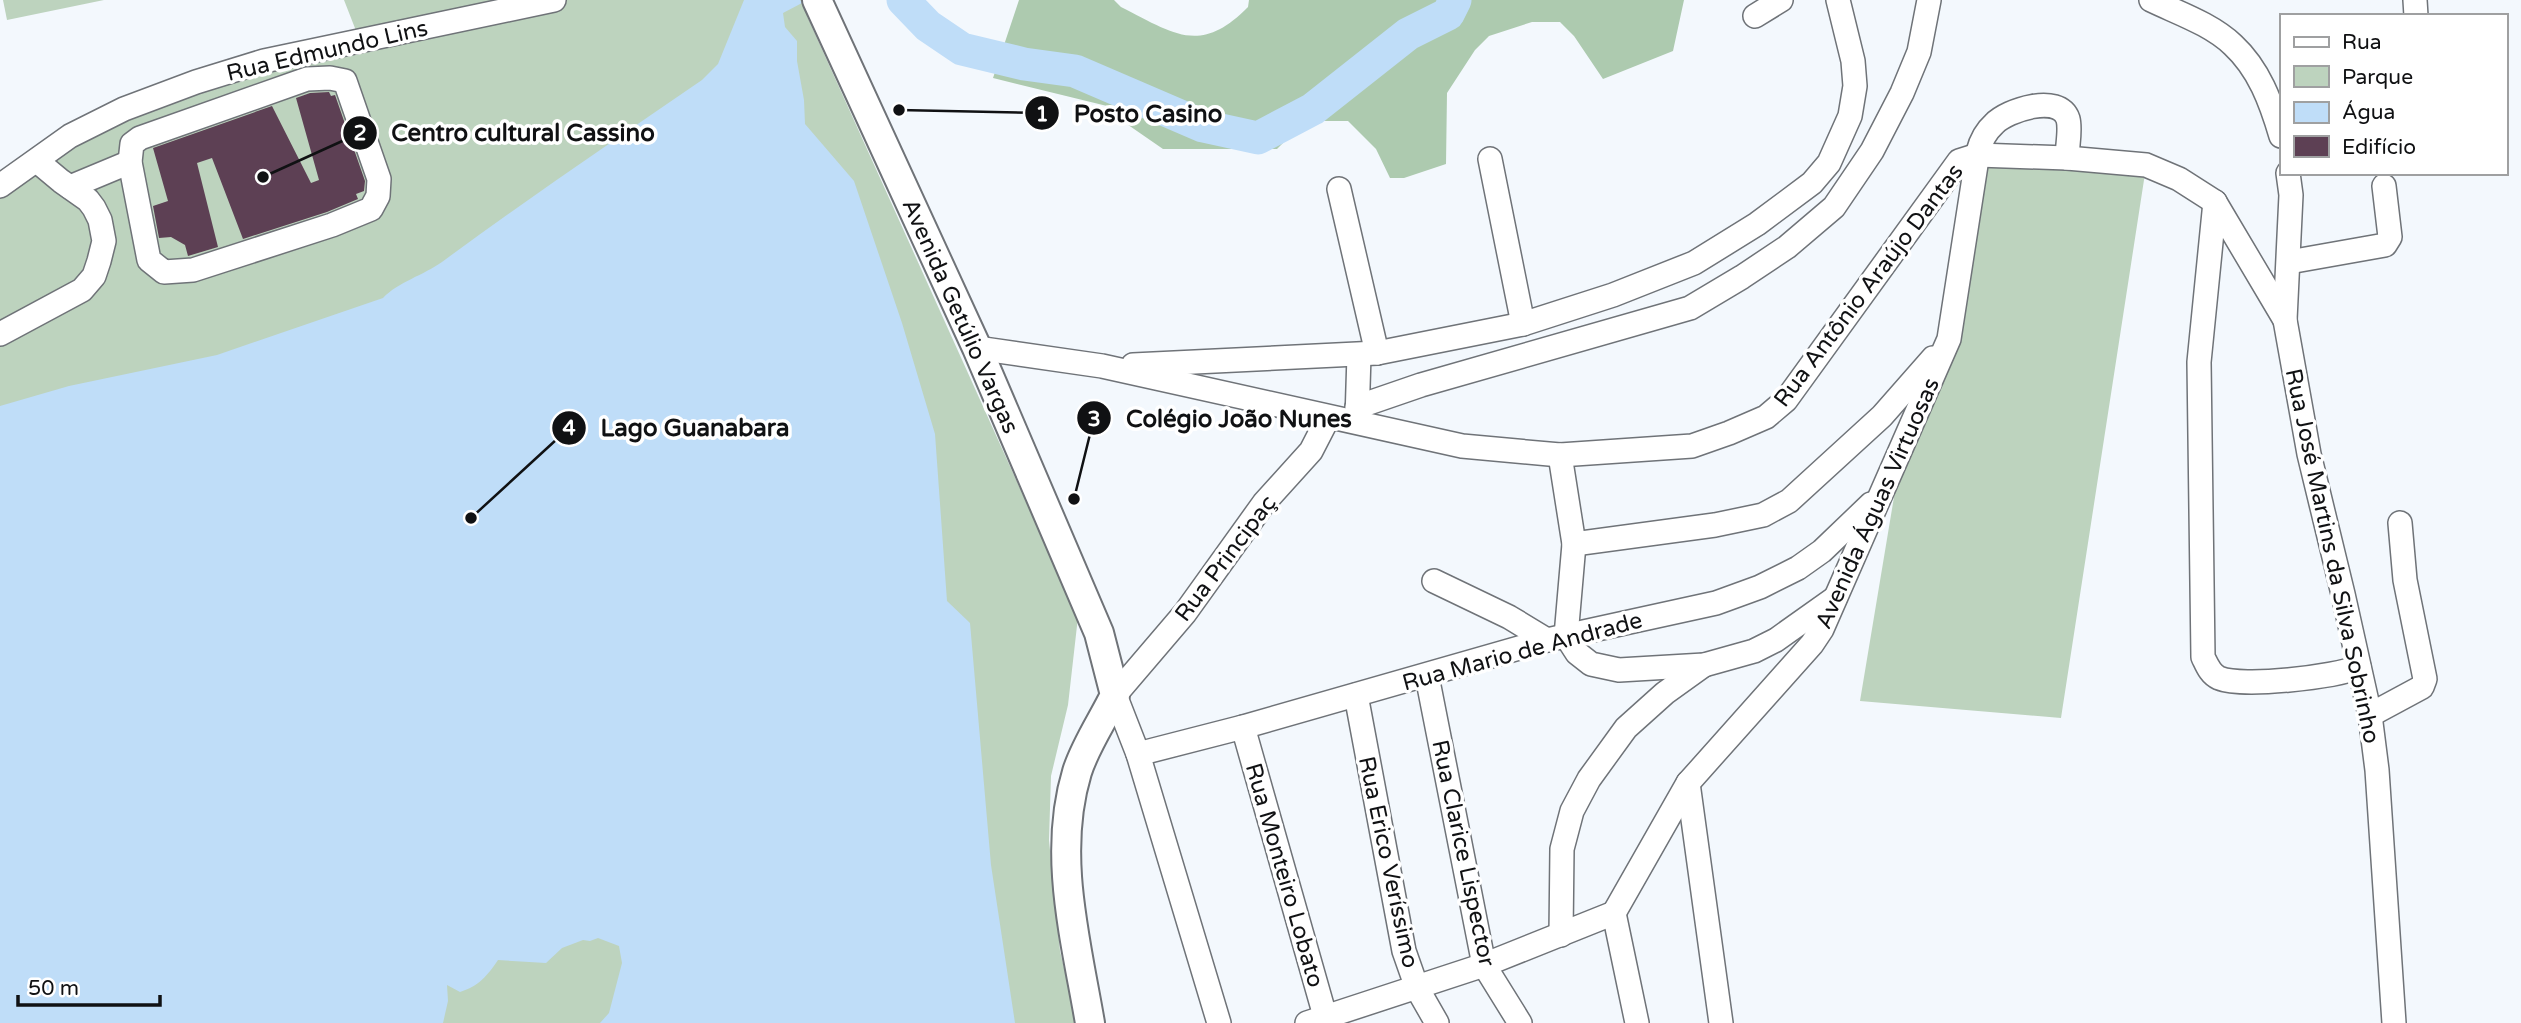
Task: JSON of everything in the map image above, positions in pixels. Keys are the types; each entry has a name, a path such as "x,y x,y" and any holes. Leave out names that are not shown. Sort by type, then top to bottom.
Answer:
{"main road":[{"name":"Avenida Getúlio Vargas","path":"819,3 977,348 1099,633 1115,695 1078,769"},
{"name":"Avenida Getúlio Vargas","path":"1090,1023 1070,906 1065,841 1068,807 1093,704 1099,633"}],"street":[{"name":"Rua Edmundo Lins","path":"0,186 61,142 124,109 253,64 554,0"},
{"path":"1755,16 1781,0"},
{"path":"1102,366 1368,354 1523,324 1613,295 1694,263 1757,224 1812,183 1829,163 1850,116 1855,86 1853,61 1838,0"},
{"path":"1357,414 1421,385 1690,307 1787,247 1834,207 1872,151 1902,93 1919,52 1928,0"},
{"path":"2151,0 2216,32 2233,45 2270,99 2280,133"},
{"path":"330,78 345,81 379,179 378,195 371,209 332,225 193,271 164,272 149,260 130,162 132,144 140,138 307,79 330,78"},
{"name":"Rua Antônio Araújo Dantas","path":"1978,155 1983,135 1995,122 2017,110 2041,106 2059,110 2067,118 2067,158"},
{"name":"Rua Antônio Araújo Dantas","path":"977,348 1102,366 1328,418 1357,414 1462,446 1560,455 1692,446 1766,417 1786,400 1959,161 1978,155 2067,158 2147,165 2199,190 2215,202"},
{"name":"Avenida Águas Virtuosas","path":"1614,913 1688,783 1812,644 1822,629 1949,340 1978,155"},
{"path":"1490,159 1523,324"},
{"path":"0,334 82,290 94,275 104,241 100,220 88,200 37,161"},
{"path":"71,187 130,162"},
{"name":"Rua José Martins da Silva Sobrinho","path":"2288,175 2291,195 2285,320 2309,454 2370,715 2377,770 2394,1023"},
{"path":"2289,262 2385,245 2390,237 2384,186"},
{"path":"1339,189 1368,354 1357,414"},
{"path":"2215,202 2285,320"},
{"path":"2215,202 2199,362 2203,657 2213,674 2233,682 2337,675 2359,667"},
{"path":"1574,544 1738,521 1763,515 1789,501 1882,416 1949,340"},
{"name":"Rua Principaç","path":"1115,695 1185,613 1264,503 1311,452 1328,418"},
{"path":"1556,638 1574,544 1560,455"},
{"name":"Rua Mario de Andrade","path":"1139,754 1556,638 1717,603 1760,587 1798,568 1822,551 1879,497"},
{"path":"2370,715 2422,687 2425,679 2405,580 2400,523"},
{"path":"1434,581 1556,638 1591,664 1619,670 1704,665 1754,651 1776,640 1837,596"},
{"path":"1561,935 1562,849 1572,811 1589,779 1626,728 1665,693 1704,665"},
{"name":"Rua Clarice Lispector","path":"1427,676 1484,965 1520,1023"},
{"path":"1115,695 1139,754 1219,1023"},
{"name":"Rua Erico Veríssimo","path":"1356,695 1404,951 1417,988 1437,1023"},
{"name":"Rua Monteiro Lobato","path":"1243,727 1320,1021"},
{"path":"1688,783 1721,1023"},
{"path":"1320,1021 1484,965 1614,913 1637,1023"}],"green space":[{"path":"3,0 104,0 7,20"},
{"path":"344,0 817,0 820,6 807,16 1078,617 1068,705 1051,776 1049,840 1060,951 1077,1023 0,1023 0,186 124,109 360,41"},
{"path":"1019,0 1114,0 1121,7 1156,25 1186,35 1200,35 1215,31 1231,22 1248,7 1249,0 1684,0 1673,51 1603,79 1574,36 1560,22 1532,22 1489,36 1475,50 1447,93 1446,164 1404,178 1390,178 1376,149 1348,121 1305,121 1277,149 1163,149 1121,120 1107,106 993,78"},
{"path":"1981,158 2146,167 2061,718 1860,701 1897,479 1955,351"}],"water":[{"path":"744,0 800,0 802,3 783,13 785,27 797,41 805,124 854,181 902,323 935,434 947,601 970,623 991,865 1015,1023 600,1023 609,1013 622,963 619,946 598,938 562,948 546,963 498,960 482,980 460,992 447,985 448,1001 443,1023 0,1023 0,406 69,386 217,355 383,298 396,287 442,262 702,80 718,64"}],"building":[{"path":"329,92 331,96 335,95 365,181 364,191 356,194 358,199 243,239 212,158 197,163 218,247 188,256 185,245 171,237 159,238 153,206 168,201 153,148 272,106 311,183 319,180 296,98 310,93"}],"waterway":[{"path":"903,0 928,26 962,49 1024,64 1075,71 1203,126 1258,138 1313,109 1408,34 1448,14 1455,0"}],"place":[{"name":"Posto Casino","path":"899,110"},
{"name":"Centro cultural Cassino","path":"263,177"},
{"name":"Colégio João Nunes","path":"1074,499"},
{"name":"Lago Guanabara","path":"471,518"}]}
